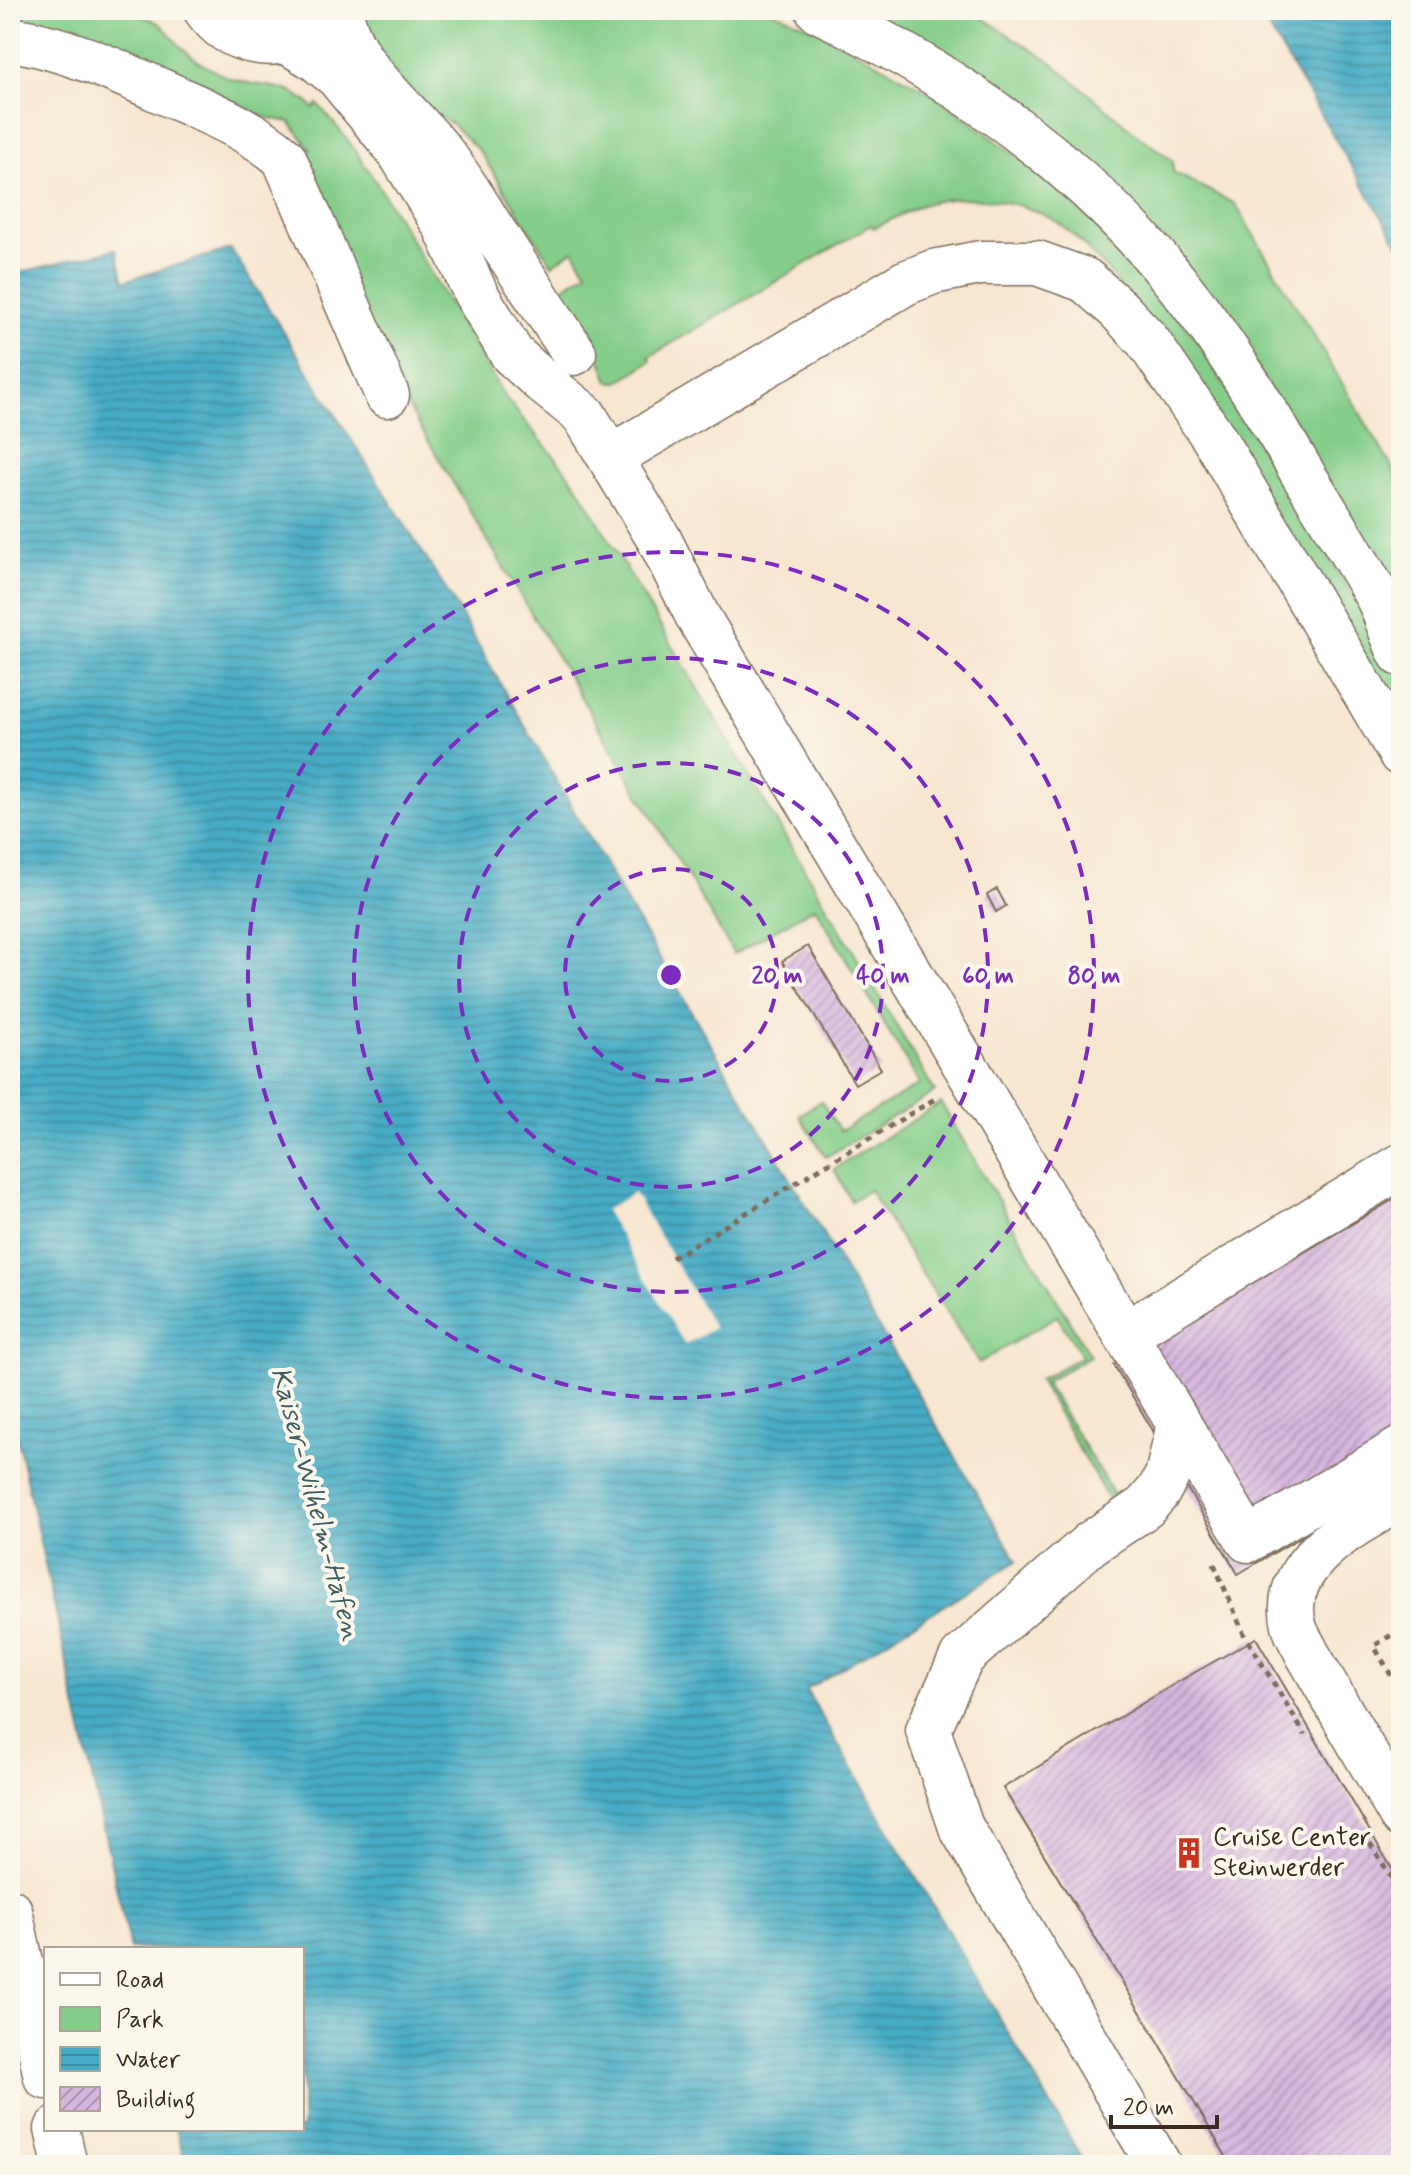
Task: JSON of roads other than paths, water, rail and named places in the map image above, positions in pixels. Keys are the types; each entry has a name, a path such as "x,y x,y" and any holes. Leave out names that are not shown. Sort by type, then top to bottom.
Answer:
{"street":[{"path":"206,10 224,29 243,39 264,43 286,41 313,28 331,10"},
{"path":"341,10 349,39 363,62 443,154 472,165 491,183 528,243 574,353 584,415"},
{"path":"818,10 903,54 1026,135 1132,233 1184,291 1248,381 1390,608 1401,654"},
{"path":"10,39 87,60 124,75 208,112 271,146 284,158 387,395"},
{"path":"286,41 326,67 357,99 398,150 445,226 476,294 512,354 584,415 659,539 698,617 1248,1540 1294,1591"},
{"path":"611,457 905,283 933,272 980,263 1037,263 1085,280 1147,340 1212,435 1401,754"},
{"path":"1127,1333 1401,1166"},
{"path":"1159,2165 961,1827 928,1730 962,1657 1090,1544 1145,1507 1158,1492 1167,1476 1179,1424"},
{"path":"1248,1540 1401,1449"},
{"path":"1401,1498 1336,1537 1316,1554 1294,1591 1292,1609 1294,1627 1307,1653 1401,1815"},
{"path":"10,1911 44,2068"},
{"path":"57,2131 65,2165"}],"water":[{"path":"1258,10 1401,10 1401,249"},
{"name":"Kaiser-Wilhelm-Hafen","path":"116,249 124,281 231,249 450,596 634,915 1017,1561 806,1690 1086,2165 186,2165 177,2131 304,2131 304,1947 130,1947 10,1406 10,275"}],"place":[{"name":"Cruise Center Steinwerder","path":"1189,1853"}]}
